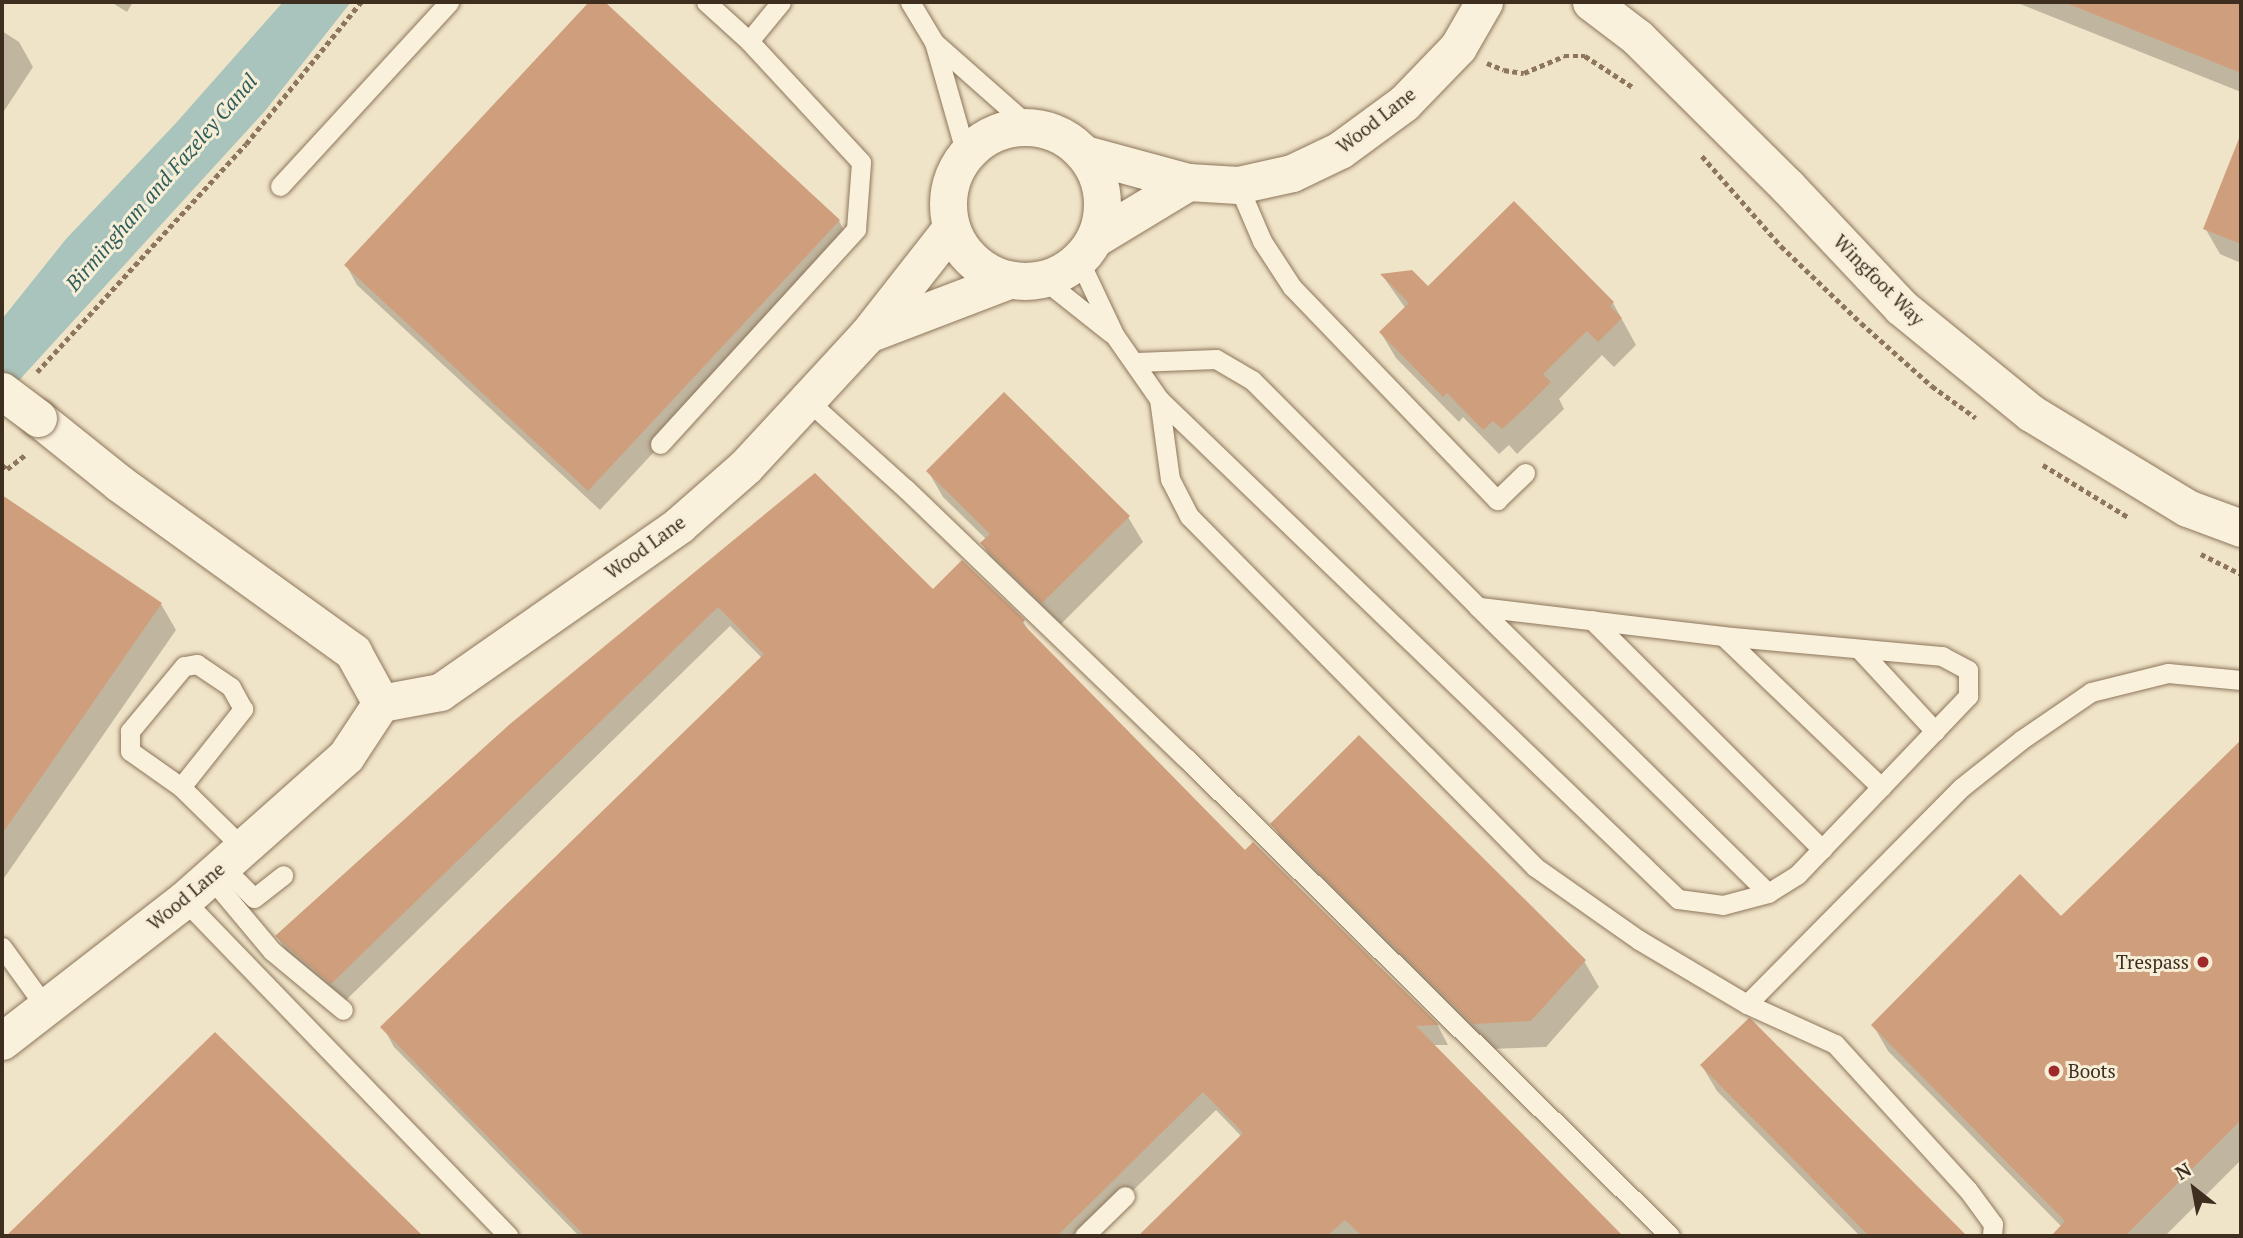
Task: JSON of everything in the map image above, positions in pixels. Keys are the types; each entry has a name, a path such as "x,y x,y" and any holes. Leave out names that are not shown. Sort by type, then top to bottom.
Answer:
{"street":[{"name":"Wood Lane","path":"1085,154 1188,182 1238,185 1292,173 1340,150 1404,103 1458,47 1484,2"},
{"name":"Wingfoot Way","path":"1591,2 1637,37 1788,187 1901,307 2031,413 2187,508 2241,528"},
{"path":"1086,249 1101,217 1102,195 1097,173 1085,154 1069,139 1050,130 1029,126 1006,129 984,138 966,154 953,176 947,202 951,228 964,252 984,270 1026,280 1062,272 1086,249 1188,182"},
{"name":"Wood Lane","path":"2,1041 44,1005 215,873 346,756 381,703 440,692 679,525 745,467 868,334 951,228"},
{"name":"Wood Lane","path":"868,334 1026,280"},
{"path":"15,386 38,418 119,483 354,652 381,703"}],"lane":[{"path":"281,186 449,2"},
{"path":"660,444 856,229 861,162 749,41 706,2"},
{"path":"749,41 781,2"},
{"path":"910,2 934,41 966,154"},
{"path":"934,41 1029,126"},
{"path":"1238,185 1262,241 1292,288 1497,499 1525,473"},
{"path":"1086,249 1115,336"},
{"path":"1026,280 1115,336 1136,362 1159,399 1678,899 1723,905 1769,893 1797,875 1968,696 1968,670 1942,656 1723,636 1478,607"},
{"path":"1136,362 1216,359 1252,380 1769,893"},
{"path":"1159,399 1170,479 1189,516 1535,867 1639,940 1747,1004 1835,1044 1968,1190 1993,1224 1992,1236"},
{"path":"807,400 906,489 1196,767 1670,1236"},
{"path":"1592,620 1822,849"},
{"path":"1723,636 1881,787"},
{"path":"1859,649 1935,731"},
{"path":"181,787 243,709 231,687 197,664 184,666 130,731 130,751 181,787 215,873 272,951 343,1010"},
{"path":"1747,1004 1962,787 2021,740 2091,692 2168,673 2241,680"},
{"path":"215,873 254,898 284,875"},
{"path":"215,873 509,1236"},
{"path":"2,947 44,1005"},
{"path":"1084,1236 1125,1196"}],"path":[{"path":"15,386 246,144 361,2"}],"water":[{"name":"Birmingham and Fazeley Canal","path":"283,2 351,2 265,111 2,399 2,319 66,239 176,123"}],"building":[{"path":"589,2 605,2 840,220 588,491 344,265"},
{"path":"2241,2 2241,73 2066,3"},
{"path":"2241,136 2241,244 2203,229"},
{"path":"1514,201 1614,302 1610,306 1622,318 1598,342 1587,331 1543,374 1551,382 1524,409 1502,429 1493,421 1483,430 1447,393 1443,397 1379,332 1409,303 1380,274 1412,270 1428,286"},
{"path":"1004,392 1130,516 1042,603 980,543 990,534 926,471"},
{"path":"815,473 933,589 962,560 1025,620 1022,623 1245,850 1253,842 1439,1025 1416,1026 1623,1236 1362,1236 1345,1220 1327,1236 1138,1236 1243,1133 1203,1092 1057,1236 585,1236 380,1027 764,654 718,607 331,984 275,936 510,724"},
{"path":"2,495 162,603 2,834"},
{"path":"1359,735 1586,960 1531,1021 1473,1024 1270,824"},
{"path":"2241,740 2241,1120 2125,1236 2051,1236 2065,1221 1871,1025 2020,874 2061,916"},
{"path":"1749,1018 1967,1236 1869,1236 1700,1065"},
{"path":"215,1032 423,1236 6,1236"}],"place":[{"name":"Trespass","path":"2203,962"},
{"name":"Boots","path":"2054,1071"}]}
